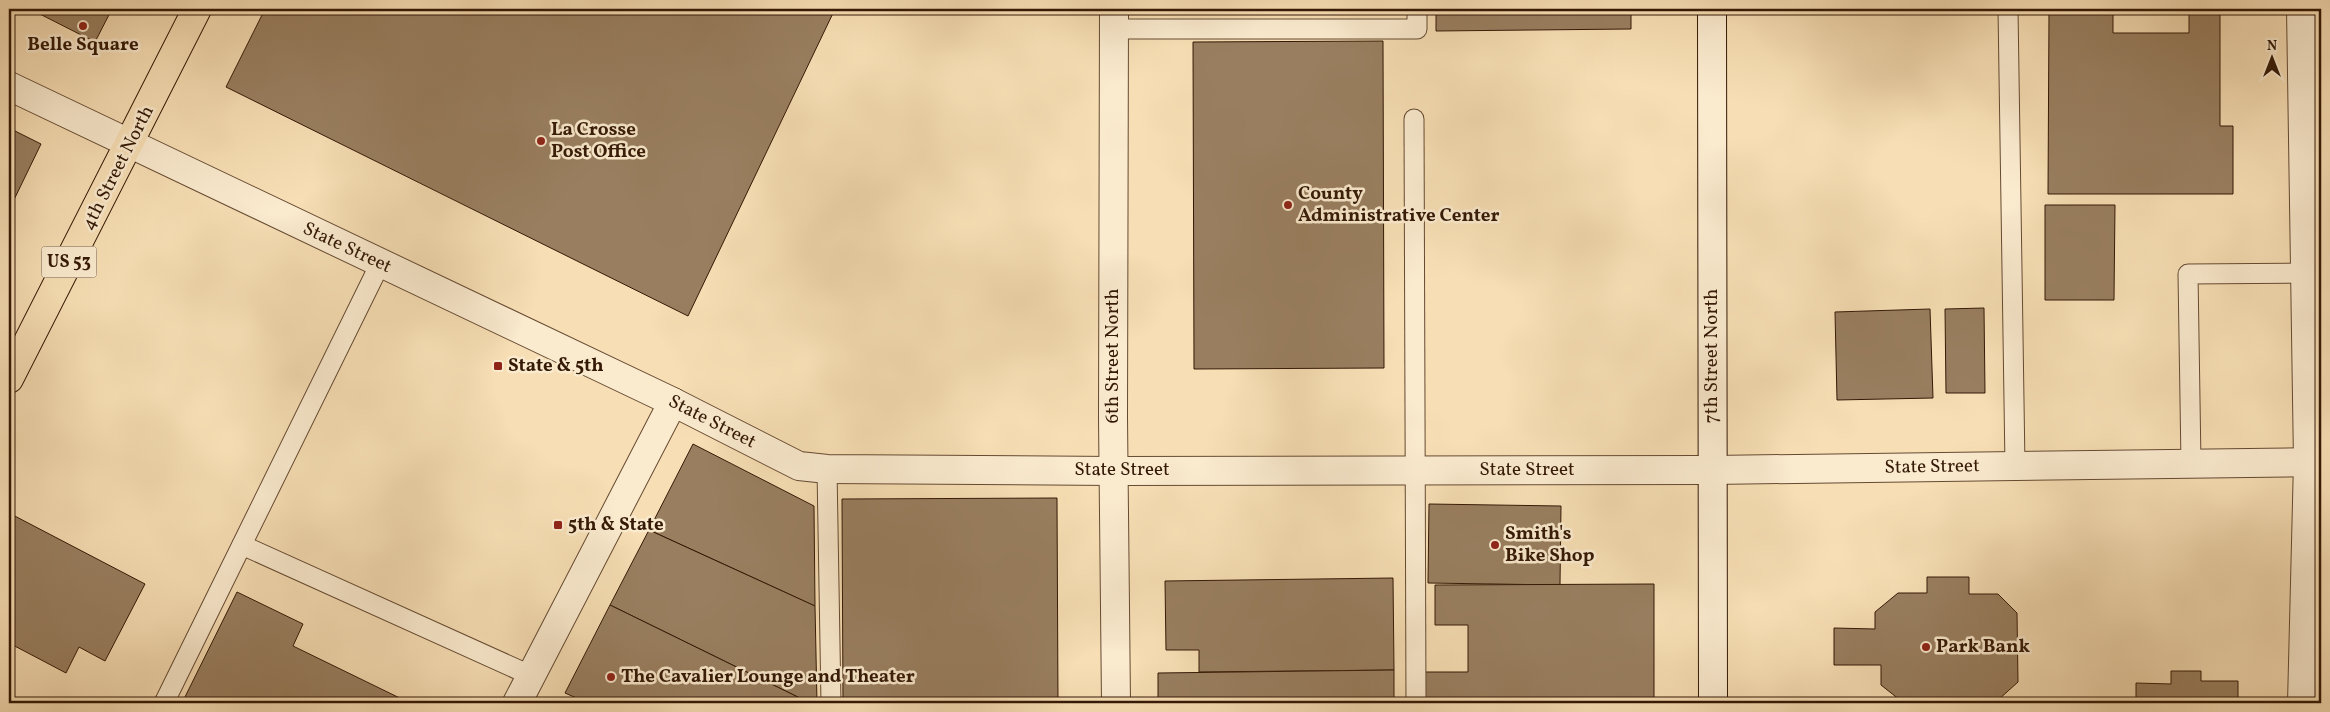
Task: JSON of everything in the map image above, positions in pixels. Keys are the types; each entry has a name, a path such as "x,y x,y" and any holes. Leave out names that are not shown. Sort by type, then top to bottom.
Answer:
{"highway":[{"name":"4th Street North","path":"9,379 130,145 197,9"}],"street":[{"name":"7th Street North","path":"1712,9 1714,703"},
{"path":"2301,9 2305,274 2314,462 2302,703"},
{"name":"6th Street North","path":"1114,19 1116,703"},
{"name":"State Street","path":"9,86 673,402 799,466 827,468 1114,471 1712,470 2314,462"},
{"path":"517,703 673,402"}],"lane":[{"path":"1114,19 1417,29 1416,9"},
{"path":"2008,9 2015,466"},
{"path":"1414,119 1416,703"},
{"path":"164,703 380,264"},
{"path":"2191,463 2188,274 2305,274"},
{"path":"827,468 831,703"},
{"path":"242,545 532,676"}],"building":[{"name":"Belle Square","path":"30,9 112,9 95,42"},
{"path":"265,9 835,9 688,316 226,87"},
{"path":"1191,9 1318,9 1318,11 1191,11"},
{"path":"1436,9 1631,9 1631,29 1436,31"},
{"path":"2189,9 2220,9 2220,126 2233,126 2233,194 2048,194 2049,11 2113,11 2113,33 2189,33"},
{"name":"County Administrative Center","path":"1383,41 1384,368 1194,369 1193,42"},
{"path":"9,128 41,144 9,210"},
{"path":"2045,205 2115,205 2114,300 2045,300"},
{"path":"1984,308 1985,393 1946,393 1945,309"},
{"path":"1930,309 1933,398 1837,400 1835,312"},
{"path":"693,444 814,506 815,606 649,530"},
{"path":"1057,498 1058,703 843,703 842,499"},
{"path":"1429,504 1561,506 1560,585 1428,583"},
{"path":"9,513 145,584 105,661 79,647 66,673 9,643"},
{"path":"649,530 815,606 817,703 810,703 610,605"},
{"name":"Park Bank","path":"1927,577 1969,577 1969,594 1998,594 2017,613 2018,682 1998,700 1900,700 1881,685 1881,665 1834,665 1834,628 1875,629 1875,612 1898,593 1927,593"},
{"path":"1393,578 1394,670 1199,672 1199,650 1166,650 1165,581"},
{"path":"1654,584 1654,703 1423,703 1422,672 1468,672 1468,625 1435,625 1435,585"},
{"path":"237,592 303,624 293,646 410,703 182,703"},
{"path":"610,605 810,703 588,703 565,693"},
{"path":"1394,670 1394,703 1158,703 1158,673"},
{"path":"2171,671 2201,671 2201,681 2238,681 2238,703 2136,703 2136,683 2171,684"}],"place":[{"name":"Belle Square","path":"83,26"},
{"name":"La Crosse Post Office","path":"541,141"},
{"name":"County Administrative Center","path":"1288,205"},
{"name":"State & 5th","path":"498,366"},
{"name":"5th & State","path":"558,525"},
{"name":"Smith's Bike Shop","path":"1495,545"},
{"name":"Park Bank","path":"1926,647"},
{"name":"The Cavalier Lounge and Theater","path":"611,677"}]}
